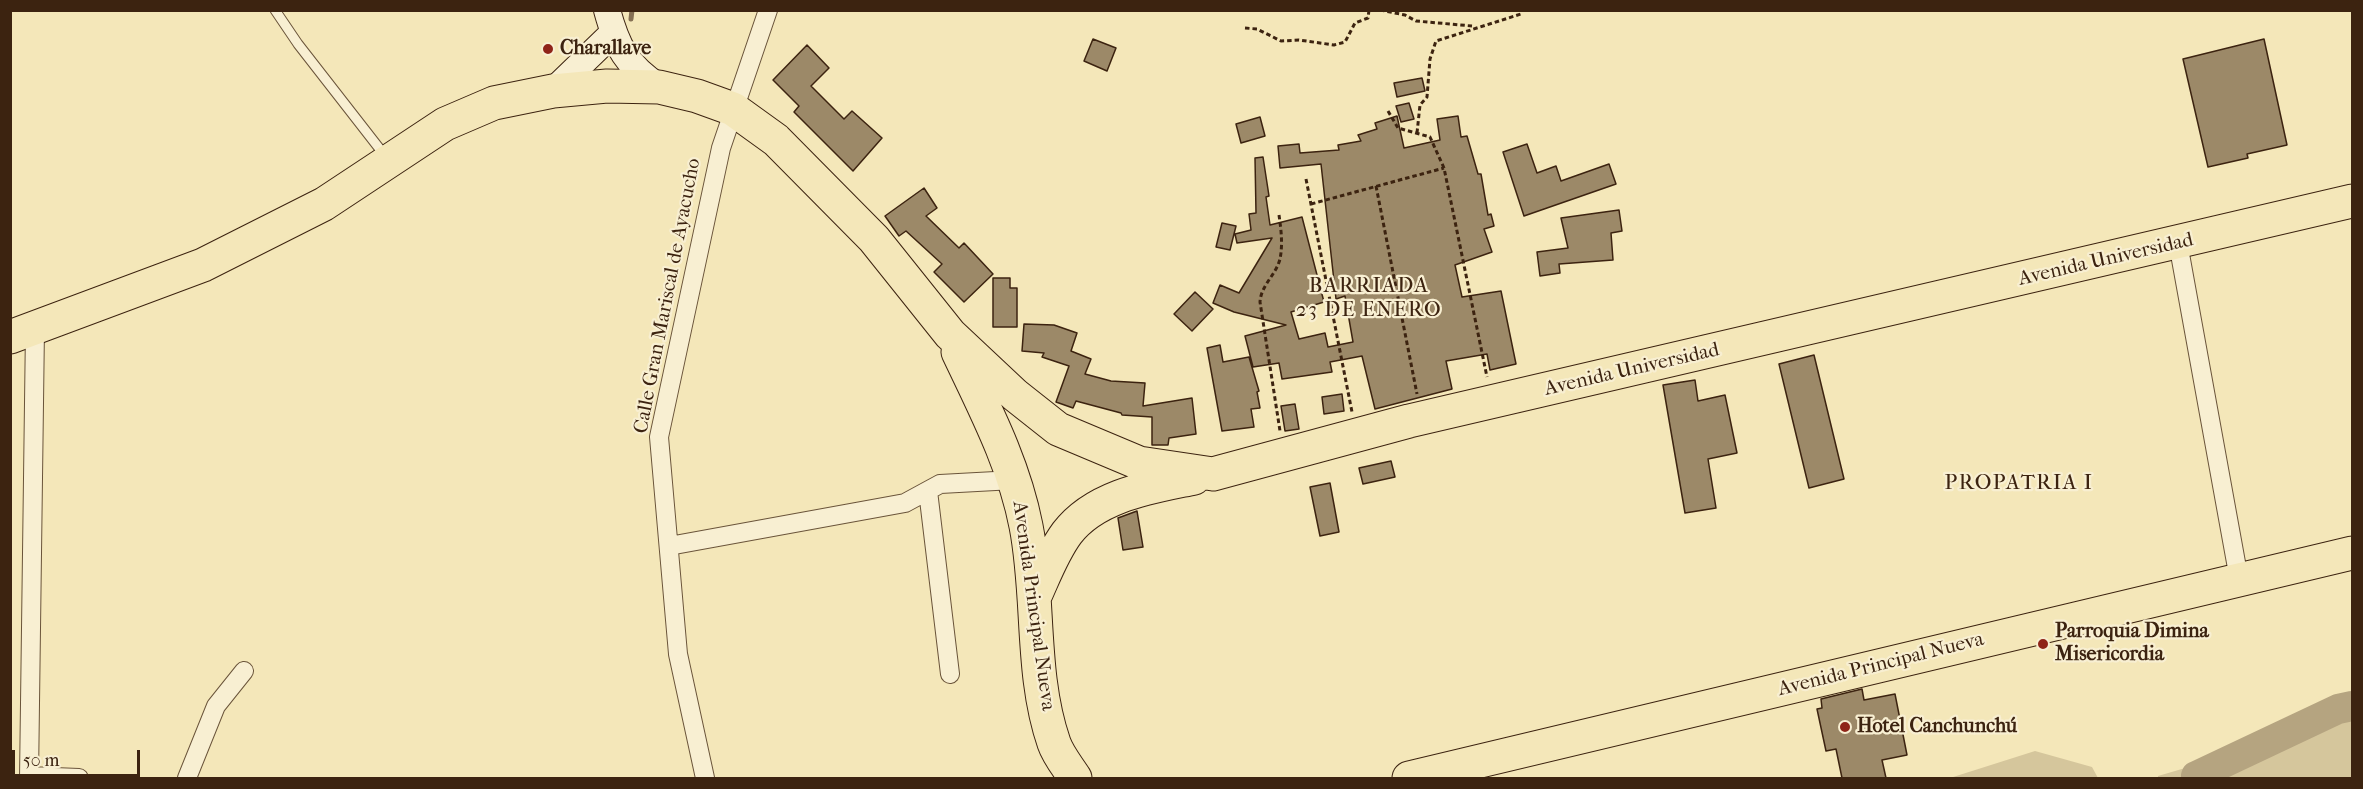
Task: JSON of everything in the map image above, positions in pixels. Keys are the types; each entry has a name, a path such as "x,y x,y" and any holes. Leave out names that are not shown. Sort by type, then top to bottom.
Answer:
{"highway":[{"path":"23,333 203,265 324,204 446,124 494,103 553,91 607,86 659,87 697,96 733,110 776,140 874,239 950,334"},
{"name":"Avenida Universidad","path":"950,334 1014,395 1058,429 1113,455 1139,463 1213,474 1422,418 2352,201"},
{"name":"Avenida Principal Nueva","path":"950,334 1008,458 1026,525 1035,596 1042,688 1054,744 1075,778"},
{"path":"1035,596 1062,541 1084,517 1104,504 1127,495 1213,474"},
{"name":"Avenida Principal Nueva","path":"1409,778 2352,553"}],"street":[{"name":"Calle Gran Mariscal de Ayacucho","path":"705,778 678,654 659,437 709,201 733,110 768,10"},
{"path":"553,91 610,22 628,62 639,74 659,87"},
{"path":"2178,243 2239,579"},
{"path":"23,333 29,777 79,778"},
{"path":"669,546 905,503 940,484 1014,480"},
{"path":"928,491 950,674"},
{"path":"187,778 216,706 244,671"}],"lane":[{"path":"275,10 298,44 389,160"}],"path":[{"path":"1245,28 1257,28 1281,41 1299,40 1334,45 1345,42 1355,23 1368,18 1369,10"},
{"path":"1380,10 1405,15 1416,21 1474,27"},
{"path":"1418,133 1420,105 1427,97 1430,59 1436,41 1474,27 1521,14 1522,10"},
{"path":"1388,111 1398,128 1430,137 1444,168 1492,403"},
{"path":"1311,204 1444,168"},
{"path":"1306,179 1357,435"},
{"path":"1376,186 1422,418"},
{"path":"1279,215 1282,240 1280,260 1260,292 1260,302 1278,419 1287,454"}],"shaded area":[{"path":"2352,719 2352,778 2158,778 2158,776"},
{"path":"2035,751 2092,767 2098,778 1950,778"}],"building":[{"path":"1093,39 1116,48 1107,71 1084,61"},
{"path":"2264,39 2287,145 2247,154 2248,158 2208,167 2183,59"},
{"path":"807,45 829,68 811,86 844,119 852,111 882,138 853,171 794,112 799,106 773,80"},
{"path":"1422,78 1425,91 1397,97 1394,83"},
{"path":"1409,103 1414,119 1401,122 1396,106"},
{"path":"1397,116 1404,148 1440,140 1437,119 1458,116 1461,137 1467,136 1478,174 1481,174 1488,215 1491,214 1494,226 1484,229 1492,252 1455,265 1462,297 1501,291 1516,364 1490,370 1487,354 1446,361 1452,389 1375,409 1362,356 1330,362 1332,372 1282,379 1279,363 1253,367 1245,336 1286,325 1234,312 1213,303 1220,285 1239,293 1272,238 1237,243 1235,234 1251,230 1249,214 1256,213 1255,158 1263,157 1269,196 1266,197 1270,225 1302,217 1324,302 1291,312 1299,339 1325,333 1328,347 1353,342 1345,296 1336,299 1321,164 1280,168 1278,146 1299,144 1300,153 1339,150 1338,145 1361,141 1358,135 1377,129 1375,123"},
{"path":"1260,117 1265,136 1241,143 1236,124"},
{"path":"1527,144 1537,173 1556,166 1561,181 1609,164 1616,184 1524,216 1503,152"},
{"path":"924,188 937,208 926,216 959,248 964,243 993,274 964,302 934,272 942,264 906,231 899,236 885,216"},
{"path":"1619,210 1622,231 1611,233 1613,260 1559,264 1560,273 1540,276 1537,252 1568,248 1561,218"},
{"path":"1222,223 1236,226 1230,250 1216,247"},
{"path":"993,278 1010,278 1010,288 1017,288 1017,327 993,327"},
{"path":"1195,292 1213,309 1192,331 1174,314"},
{"path":"1024,324 1054,325 1077,333 1071,351 1091,359 1085,374 1111,381 1145,383 1143,406 1192,398 1196,434 1169,438 1168,445 1152,445 1152,417 1122,415 1076,401 1073,408 1056,402 1069,366 1042,357 1044,353 1022,351"},
{"path":"1220,345 1223,362 1249,357 1259,391 1257,392 1260,408 1251,409 1254,427 1222,431 1207,348"},
{"path":"1814,355 1844,479 1809,488 1779,364"},
{"path":"1695,380 1698,401 1725,395 1737,453 1708,459 1716,508 1685,513 1663,385"},
{"path":"1342,394 1344,411 1324,414 1322,397"},
{"path":"1295,404 1299,429 1285,431 1281,406"},
{"path":"1391,461 1395,477 1363,484 1359,468"},
{"path":"1330,483 1339,532 1320,536 1310,487"},
{"path":"1137,511 1143,547 1123,550 1118,518"},
{"path":"1862,689 1864,700 1895,694 1907,755 1882,760 1886,778 1842,778 1836,749 1826,751 1817,709 1822,708 1821,699"}],"waterway":[{"path":"631,19 632,10"},
{"path":"2197,778 2196,776 2338,709 2352,706"}],"place":[{"name":"Charallave","path":"548,49"},
{"name":"Parroquia Dimina Misericordia","path":"2043,644"},
{"name":"Hotel Canchunchú","path":"1845,727"}],"district":[{"name":"BARRIADA 23 DE ENERO","path":"1369,299"},
{"name":"PROPATRIA I","path":"2019,484"}]}
